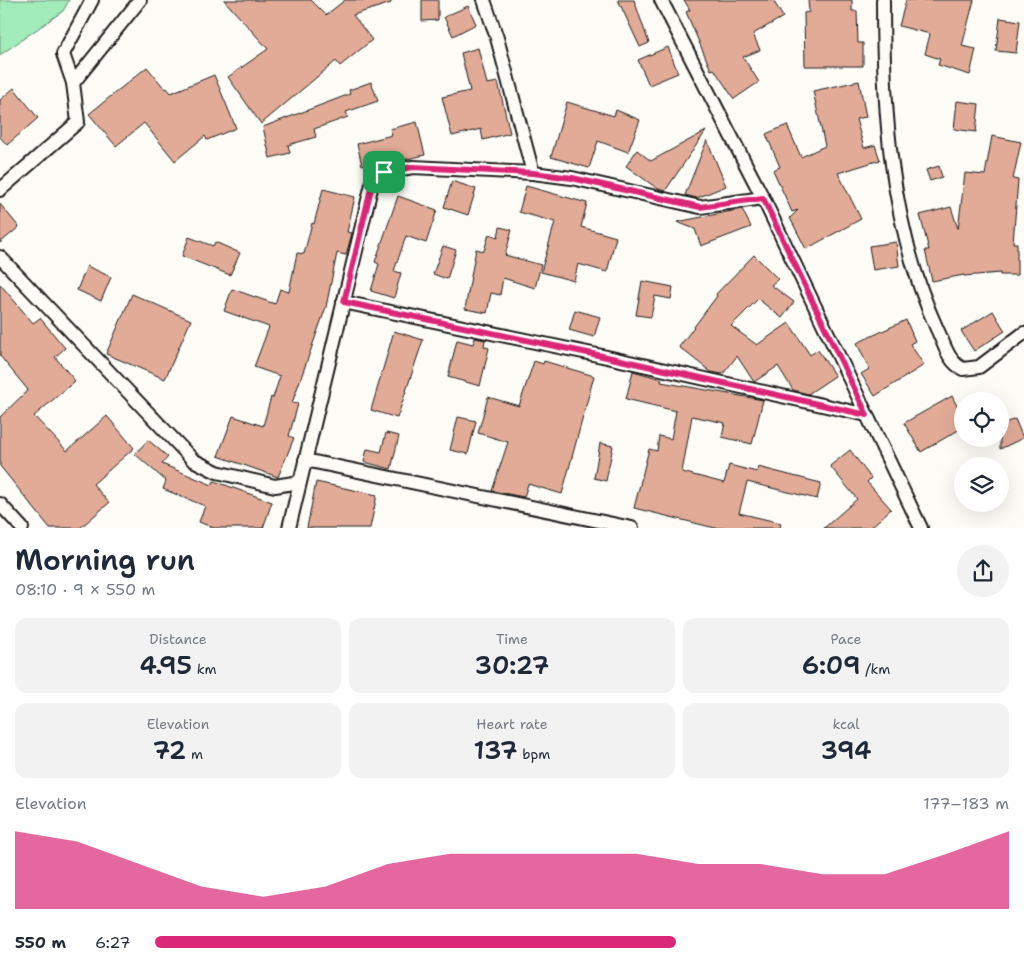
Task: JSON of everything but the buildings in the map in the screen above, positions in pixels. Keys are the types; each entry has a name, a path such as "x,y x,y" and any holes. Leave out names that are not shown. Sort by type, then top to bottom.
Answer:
{"street":[{"path":"0,190 78,122 73,83 63,54 92,0"},
{"path":"73,83 140,0"},
{"path":"484,0 533,173"},
{"path":"661,0 763,198 921,528"},
{"path":"883,0 883,74 894,178 915,272 931,315 952,362 963,369 979,367 1024,333"},
{"path":"290,528 373,180 384,172 413,167 533,173 572,178 700,207 763,198"},
{"path":"0,257 193,460 217,472 275,486 300,482"},
{"path":"344,302 597,354 867,415"},
{"path":"306,460 632,528"},
{"path":"0,504 22,528"}],"green space":[{"path":"0,0 69,0 63,11 0,55"}],"route":[{"path":"413,167 533,173 572,178 700,207 763,198 867,415 607,357 344,302 373,180 384,172 413,167"}]}
